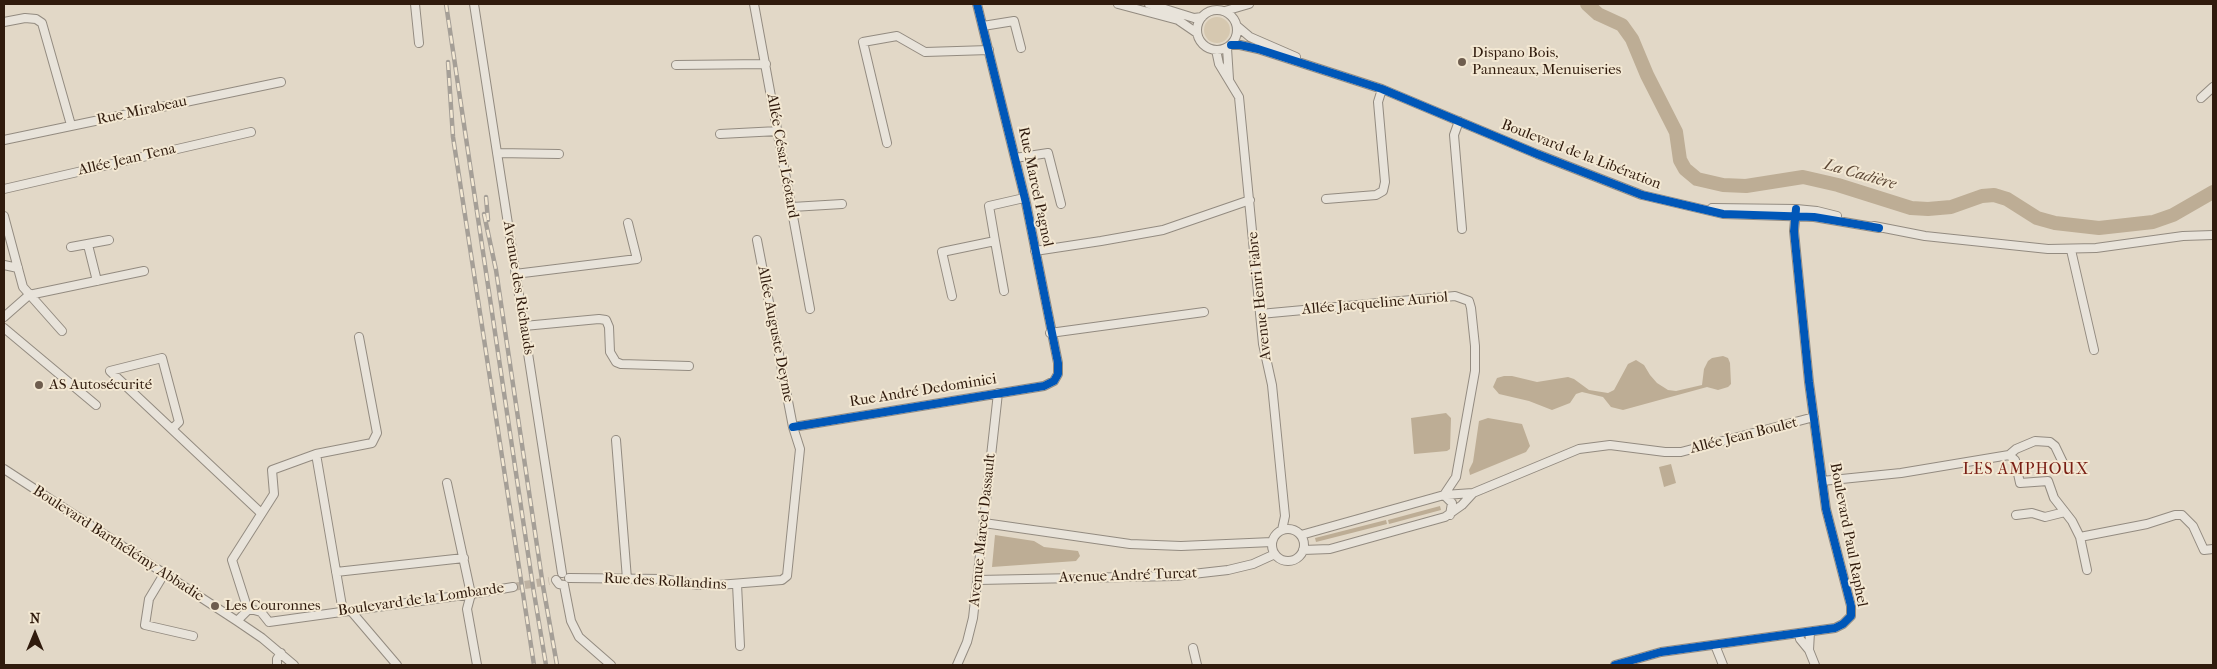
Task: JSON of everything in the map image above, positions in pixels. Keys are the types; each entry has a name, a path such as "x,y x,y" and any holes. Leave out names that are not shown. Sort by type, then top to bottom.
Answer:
{"street":[{"path":"415,4 419,43"},
{"name":"Avenue des Richauds","path":"474,4 562,573"},
{"name":"Allée César Léotard","path":"754,4 810,309"},
{"name":"Rue Marcel Pagnol","path":"977,4 1024,198 1058,368 1056,378"},
{"path":"1118,4 1170,10 1194,18 1202,17 1217,8 1245,6"},
{"path":"1229,46 1236,36 1236,23 1245,6"},
{"path":"1147,7 1178,20 1197,33 1205,46 1216,50"},
{"name":"Boulevard de la Libération","path":"1217,8 1250,37 1310,66"},
{"path":"1197,33 1202,17"},
{"path":"4,22 25,18 36,19 42,23 71,125"},
{"path":"983,26 1014,21 1021,48"},
{"path":"887,143 863,42 897,36 925,52 989,50"},
{"name":"Boulevard de la Libération","path":"1216,50 1240,45 1258,49 1382,89 1642,195 1723,214 1795,212 1905,233 2023,248 2071,250 2183,236 2213,235"},
{"name":"Avenue Henri Fabre","path":"1229,46 1229,79"},
{"name":"Avenue Henri Fabre","path":"1216,50 1219,64 1239,97 1263,344 1272,385 1285,516 1282,530"},
{"path":"676,65 766,64"},
{"name":"Rue Mirabeau","path":"4,140 281,82"},
{"path":"2201,98 2213,87"},
{"path":"1326,199 1376,195 1383,192 1385,182 1378,102 1382,89"},
{"path":"1459,121 1454,135 1462,229"},
{"path":"720,134 778,131"},
{"name":"Allée Jean Tena","path":"4,189 251,132"},
{"path":"497,153 559,154"},
{"path":"1015,158 1048,154 1061,204"},
{"path":"1004,291 989,206 1024,198"},
{"path":"1035,251 1163,230 1250,200"},
{"path":"792,207 842,204"},
{"name":"Boulevard Paul Raphel","path":"1614,665 1661,652 1810,632 1840,626 1848,619 1852,612 1826,509 1822,481 1794,230 1795,212"},
{"path":"4,216 23,287 62,331"},
{"path":"516,274 637,259 628,223"},
{"path":"71,247 109,240"},
{"name":"Allée Auguste Deyme","path":"757,240 793,427"},
{"path":"952,296 942,252 995,241"},
{"path":"88,244 97,281"},
{"path":"2071,250 2094,350"},
{"path":"4,265 18,268"},
{"path":"4,317 29,295 144,271"},
{"name":"Allée Jacqueline Auriol","path":"1260,314 1455,296 1468,301 1471,308 1474,336 1475,371 1456,477 1444,495"},
{"path":"1050,333 1204,312"},
{"path":"524,326 606,320 609,327 610,352 616,362 622,364 689,366"},
{"path":"4,328 96,405"},
{"path":"248,610 232,560 274,494 272,470 316,454 372,443 377,433 359,337"},
{"path":"172,429 179,422 162,358 110,371 172,429 262,513"},
{"name":"Rue André Dedominici","path":"793,427 1044,386 1056,378"},
{"name":"Avenue Marcel Dassault","path":"957,665 971,629 998,393"},
{"name":"Allée Jean Boulet","path":"1473,493 1579,449 1610,445 1664,452 1681,452 1814,418"},
{"name":"Rue des Rollandins","path":"567,582 664,579 698,585 782,580 788,574 800,453 793,427"},
{"path":"616,440 627,579"},
{"path":"1822,481 1894,474 2009,455 2016,448 2035,441 2050,442 2055,446 2066,469"},
{"path":"316,454 336,572 347,611 397,665"},
{"path":"2009,455 2014,460 2019,482 2024,484 2048,481 2054,498 2075,524 2080,537 2087,570"},
{"name":"Boulevard Barthélémy Abbadie","path":"4,469 237,621 262,638 294,665"},
{"path":"447,483 471,594 468,609 477,665"},
{"path":"1301,535 1444,495 1473,493"},
{"path":"1303,550 1335,547 1450,515 1473,493"},
{"path":"1444,495 1452,503 1450,515"},
{"path":"2016,515 2032,512 2045,517 2065,512"},
{"path":"2080,537 2182,515 2193,526 2204,550 2213,549"},
{"name":"Avenue Henri Fabre","path":"1285,516 1293,529"},
{"name":"Avenue André Turcat","path":"984,524 1130,544 1181,546 1272,542"},
{"path":"1293,529 1301,535 1304,545 1303,550 1293,560 1283,560 1276,554 1272,542 1274,537 1282,530 1293,529"},
{"name":"Avenue André Turcat","path":"978,580 1175,576 1228,570 1252,564 1276,554"},
{"path":"336,572 464,558"},
{"path":"567,582 559,584 553,580 562,573 568,575 571,622 580,637 611,665"},
{"path":"164,574 149,599 145,624 193,636"},
{"path":"737,584 740,646"},
{"name":"Boulevard de la Lombarde","path":"269,622 513,587"},
{"path":"237,621 248,610 261,612 269,622 262,638"},
{"path":"1810,632 1810,650 1815,665"},
{"path":"1799,633 1800,639 1810,650"},
{"path":"1715,645 1723,665"},
{"path":"1193,648 1197,665"},
{"path":"277,665 276,658 281,653"}],"shaded area":[{"path":"1217,17 1226,21 1230,30 1226,39 1217,43 1208,39 1204,30 1208,21"},
{"path":"1723,356 1728,358 1730,363 1731,384 1728,387 1718,390 1707,387 1623,410 1611,407 1603,397 1582,392 1576,394 1570,403 1552,410 1529,401 1499,394 1493,387 1497,378 1504,376 1537,382 1568,377 1589,390 1608,393 1614,390 1628,364 1636,360 1644,365 1657,383 1668,390 1676,391 1702,385 1704,369 1708,361 1712,358"},
{"path":"1446,413 1451,418 1450,449 1447,451 1414,454 1411,418"},
{"path":"1488,418 1522,424 1530,446 1526,452 1470,475 1469,470 1473,462 1479,421"},
{"path":"1671,464 1676,483 1664,487 1659,467"},
{"path":"1440,506 1441,510 1389,524 1388,520"},
{"path":"1386,520 1387,524 1316,542 1315,538"},
{"path":"995,535 1034,541 1044,547 1078,551 1080,556 1076,561 992,567"}],"waterway":[{"name":"La Cadière","path":"1587,4 1598,14 1622,25 1632,39 1647,75 1676,132 1680,160 1685,169 1697,179 1723,185 1746,186 1803,177 1838,185 1911,208 1928,209 1951,207 1982,196 1994,195 2007,199 2037,218 2055,223 2099,228 2153,222 2173,215 2213,192"}],"tunnel":[{"path":"513,587 549,581"}],"railway":[{"path":"446,4 546,665"},
{"path":"448,62 453,137 534,665"},
{"path":"486,197 488,220"},
{"path":"484,214 496,270 543,586 557,665"}],"cycle path":[{"path":"793,427 1044,386 1054,381 1058,374 1058,363 1026,203 977,4"},
{"path":"1231,45 1258,49 1382,89 1537,154 1642,195 1723,214 1814,217 1879,228"},
{"path":"1615,665 1661,652 1835,628 1843,624 1851,616 1851,606 1826,509 1809,382 1794,231 1796,209"}],"place":[{"name":"Dispano Bois, Panneaux, Menuiseries","path":"1462,62"},
{"name":"AS Autosécurité","path":"39,385"},
{"name":"Les Couronnes","path":"215,606"}],"district":[{"name":"LES AMPHOUX","path":"2026,470"}]}
